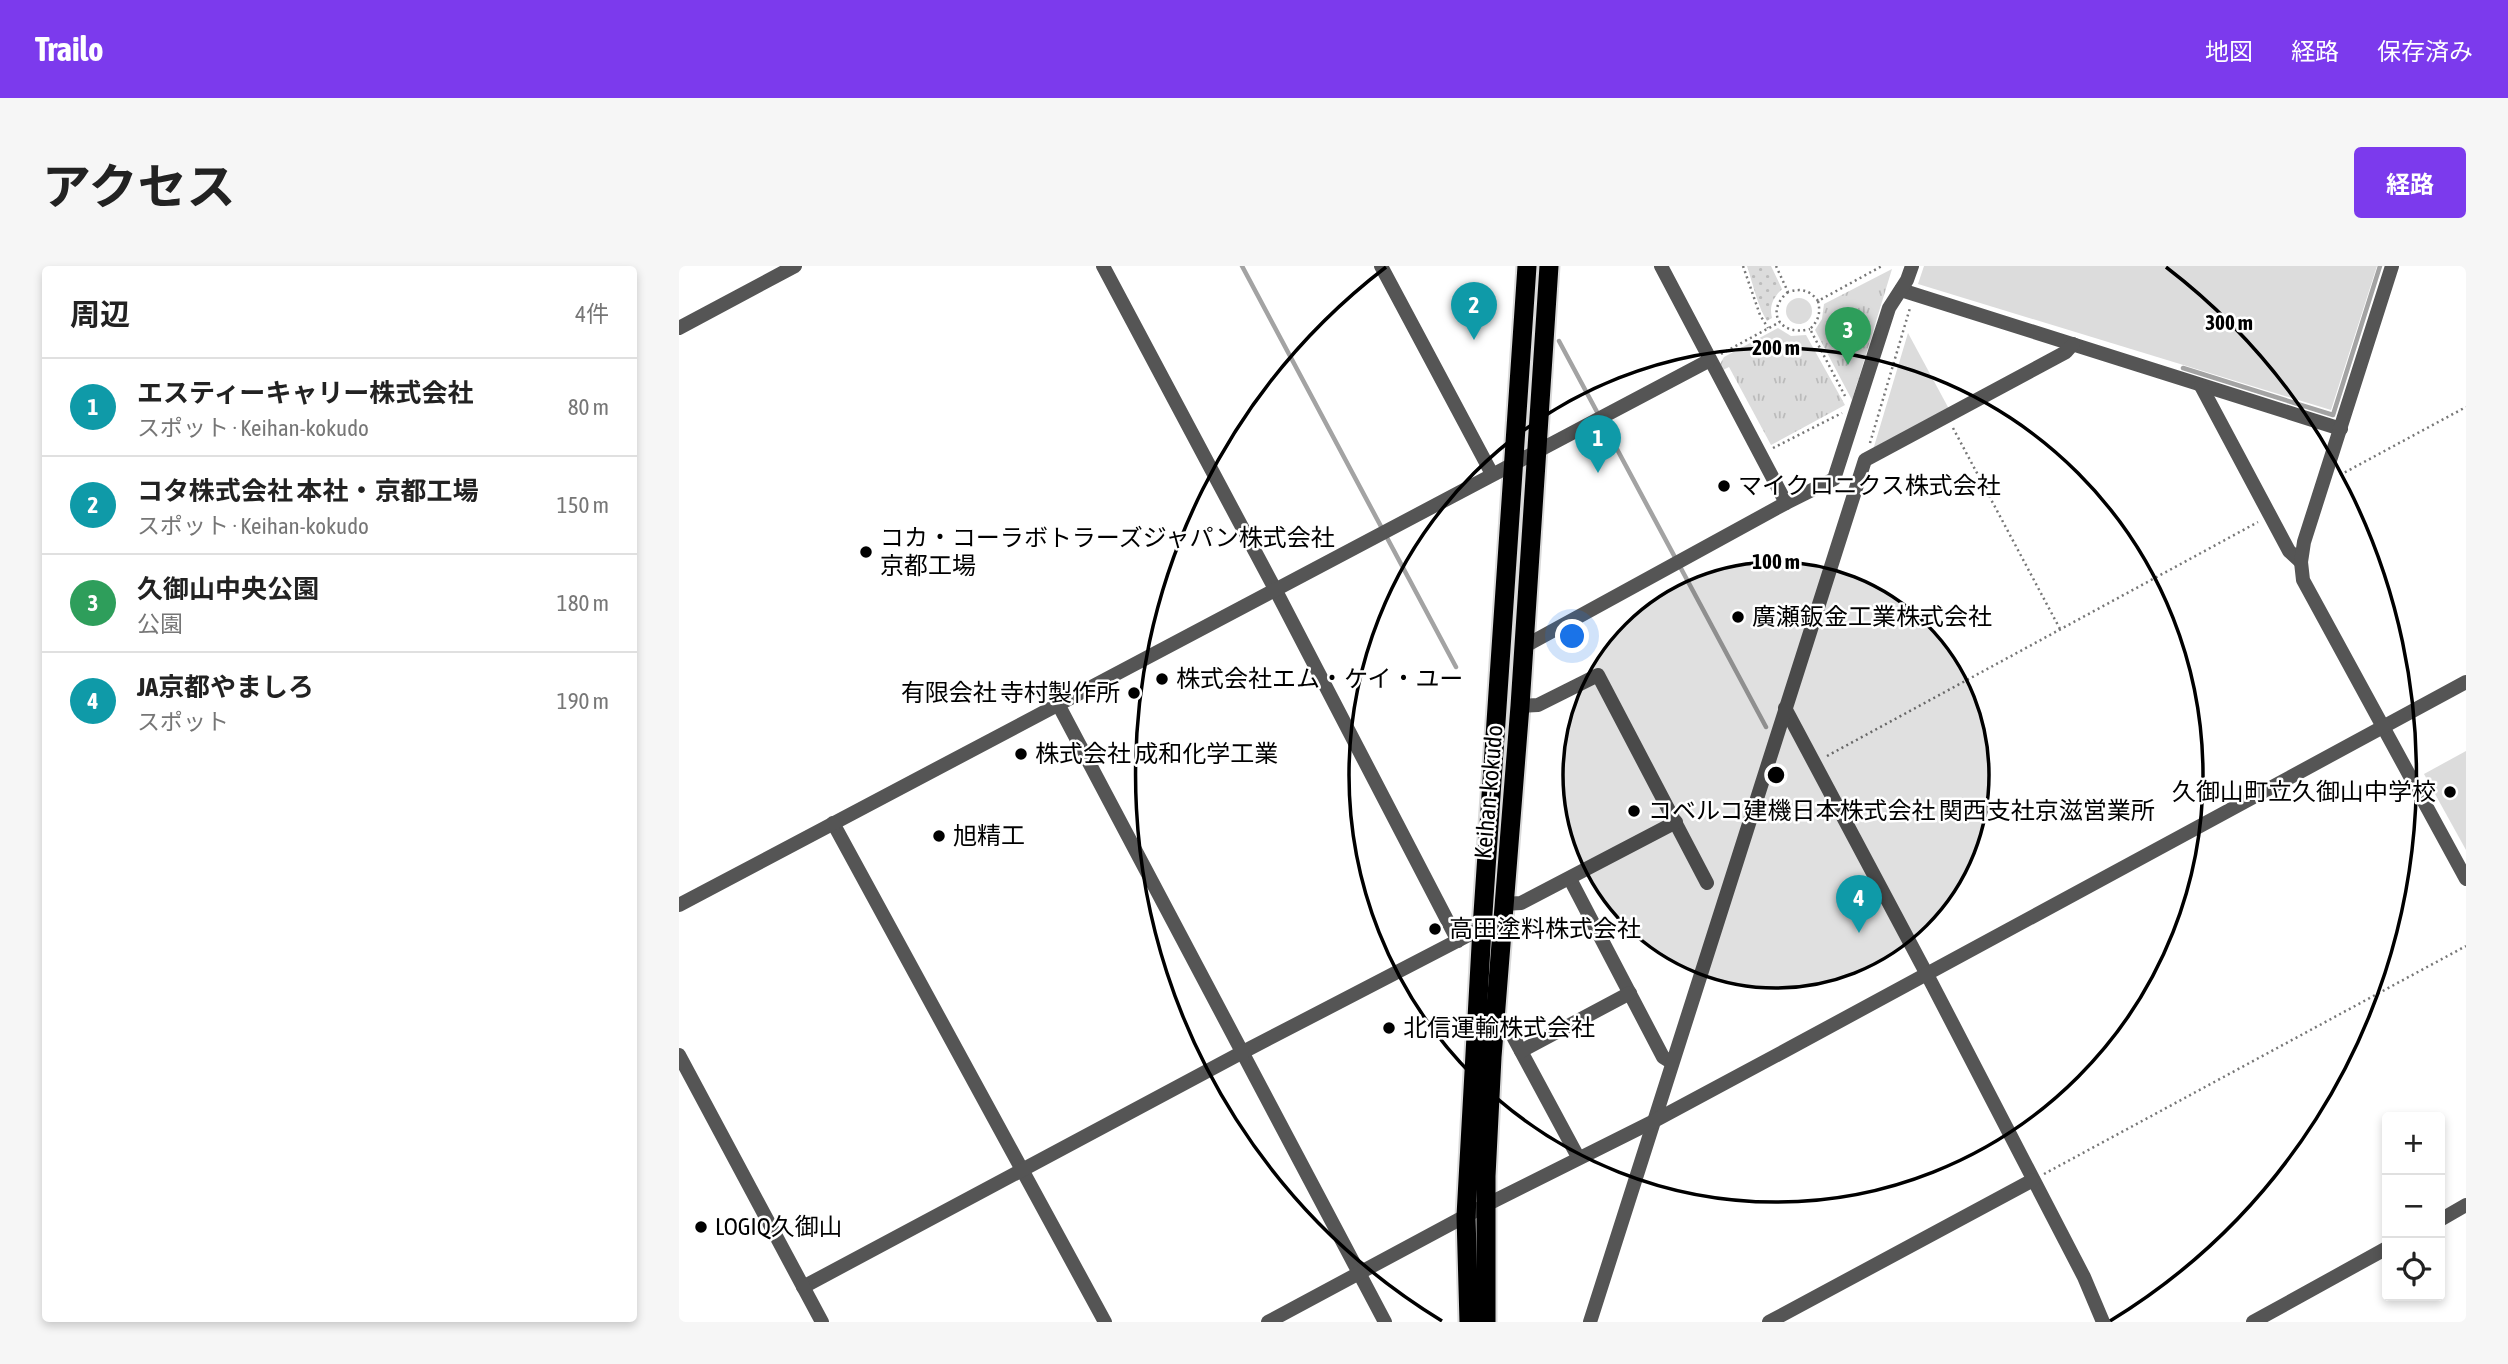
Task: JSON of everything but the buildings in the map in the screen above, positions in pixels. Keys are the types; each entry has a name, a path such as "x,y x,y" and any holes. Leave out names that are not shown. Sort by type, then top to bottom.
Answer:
{"highway":[{"name":"Keihan-kokudo","path":"1469,1322 1466,1216 1482,928 1514,463 1515,411 1527,266"},
{"name":"Keihan-kokudo","path":"1486,1322 1486,1205 1494,1026 1520,706 1549,266"}],"street":[{"path":"679,328 795,266"},
{"path":"1103,266 1458,941"},
{"path":"1381,266 1492,474"},
{"path":"1661,266 1786,503"},
{"path":"1523,648 1834,479 1889,308 1907,293 1912,266"},
{"path":"2392,266 2341,429 2328,480 2304,542 2301,562 2303,580 2466,879"},
{"path":"1907,293 2341,429"},
{"path":"1590,1322 1865,460 2066,352 2073,344"},
{"path":"679,905 1710,360"},
{"path":"2201,386 2289,551 2301,562"},
{"path":"1520,706 1538,705 1598,675 1707,883"},
{"path":"1268,1322 1578,1157 1654,1121 2466,682"},
{"path":"1058,704 1385,1322"},
{"path":"1785,708 1927,974 2084,1278 2103,1322"},
{"path":"1504,904 1521,903 1676,822"},
{"path":"832,823 1105,1322"},
{"path":"1570,879 1663,1057 1671,1062"},
{"path":"803,1287 1241,1053 1482,928"},
{"path":"1521,1051 1630,993"},
{"path":"1494,1026 1509,1029 1578,1157"},
{"path":"679,1055 822,1322"},
{"path":"1769,1322 2033,1180"},
{"path":"2445,1217 2466,1205"},
{"path":"2253,1322 2382,1251"}],"path":[{"path":"1743,266 1759,314 1768,328"},
{"path":"1776,266 1788,292"},
{"path":"1873,266 1880,267"},
{"path":"1818,301 1880,267"},
{"path":"1801,289 1811,293 1818,301 1820,310 1817,322 1809,329 1798,332 1786,329 1780,322 1777,305 1788,292 1801,289"},
{"path":"1865,460 1907,293"},
{"path":"1710,360 1780,322"},
{"path":"1809,329 1846,396"},
{"path":"2328,480 2466,407"},
{"path":"1761,455 1800,432 1851,408"},
{"path":"1947,416 2060,629"},
{"path":"1814,763 2270,516"},
{"path":"2033,1180 2466,946"}],"green space":[{"path":"1747,266 1771,266 1782,289 1773,302 1772,318 1767,321 1758,301"},
{"path":"1924,266 2377,266 2331,410 1918,284"},
{"path":"1892,269 1852,400 1815,330 1822,319 1824,304"},
{"path":"1799,298 1808,302 1812,311 1808,320 1799,324 1790,320 1786,311 1790,302"},
{"path":"1778,328 1791,336 1806,335 1845,405 1771,445 1729,367 1723,370 1720,364 1724,357"},
{"path":"1908,333 1949,409 1873,450"},
{"path":"2466,751 2466,850 2424,774"}],"waterway":[{"path":"1242,266 1456,667"},
{"path":"2183,368 2333,415 2380,266"},
{"path":"1559,341 1766,727"}],"place":[{"name":"コタ株式会社 本社・京都工場","path":"1474,340"},
{"name":"久御山中央公園","path":"1848,365"},
{"name":"エスティーキャリー株式会社","path":"1598,473"},
{"name":"マイクロニクス株式会社","path":"1724,486"},
{"name":"コカ・コーラボトラーズジャパン株式会社 京都工場","path":"866,552"},
{"name":"廣瀬鈑金工業株式会社","path":"1738,617"},
{"name":"株式会社エム・ケイ・ユー","path":"1162,679"},
{"name":"有限会社 寺村製作所","path":"1134,693"},
{"name":"株式会社 成和化学工業","path":"1021,754"},
{"name":"久御山町立久御山中学校","path":"2450,792"},
{"name":"コベルコ建機日本株式会社 関西支社京滋営業所","path":"1634,811"},
{"name":"旭精工","path":"939,836"},
{"name":"高田塗料株式会社","path":"1435,929"},
{"name":"JA京都やましろ","path":"1859,933"},
{"name":"北信運輸株式会社","path":"1389,1028"},
{"name":"LOGIQ久御山","path":"701,1227"}]}
